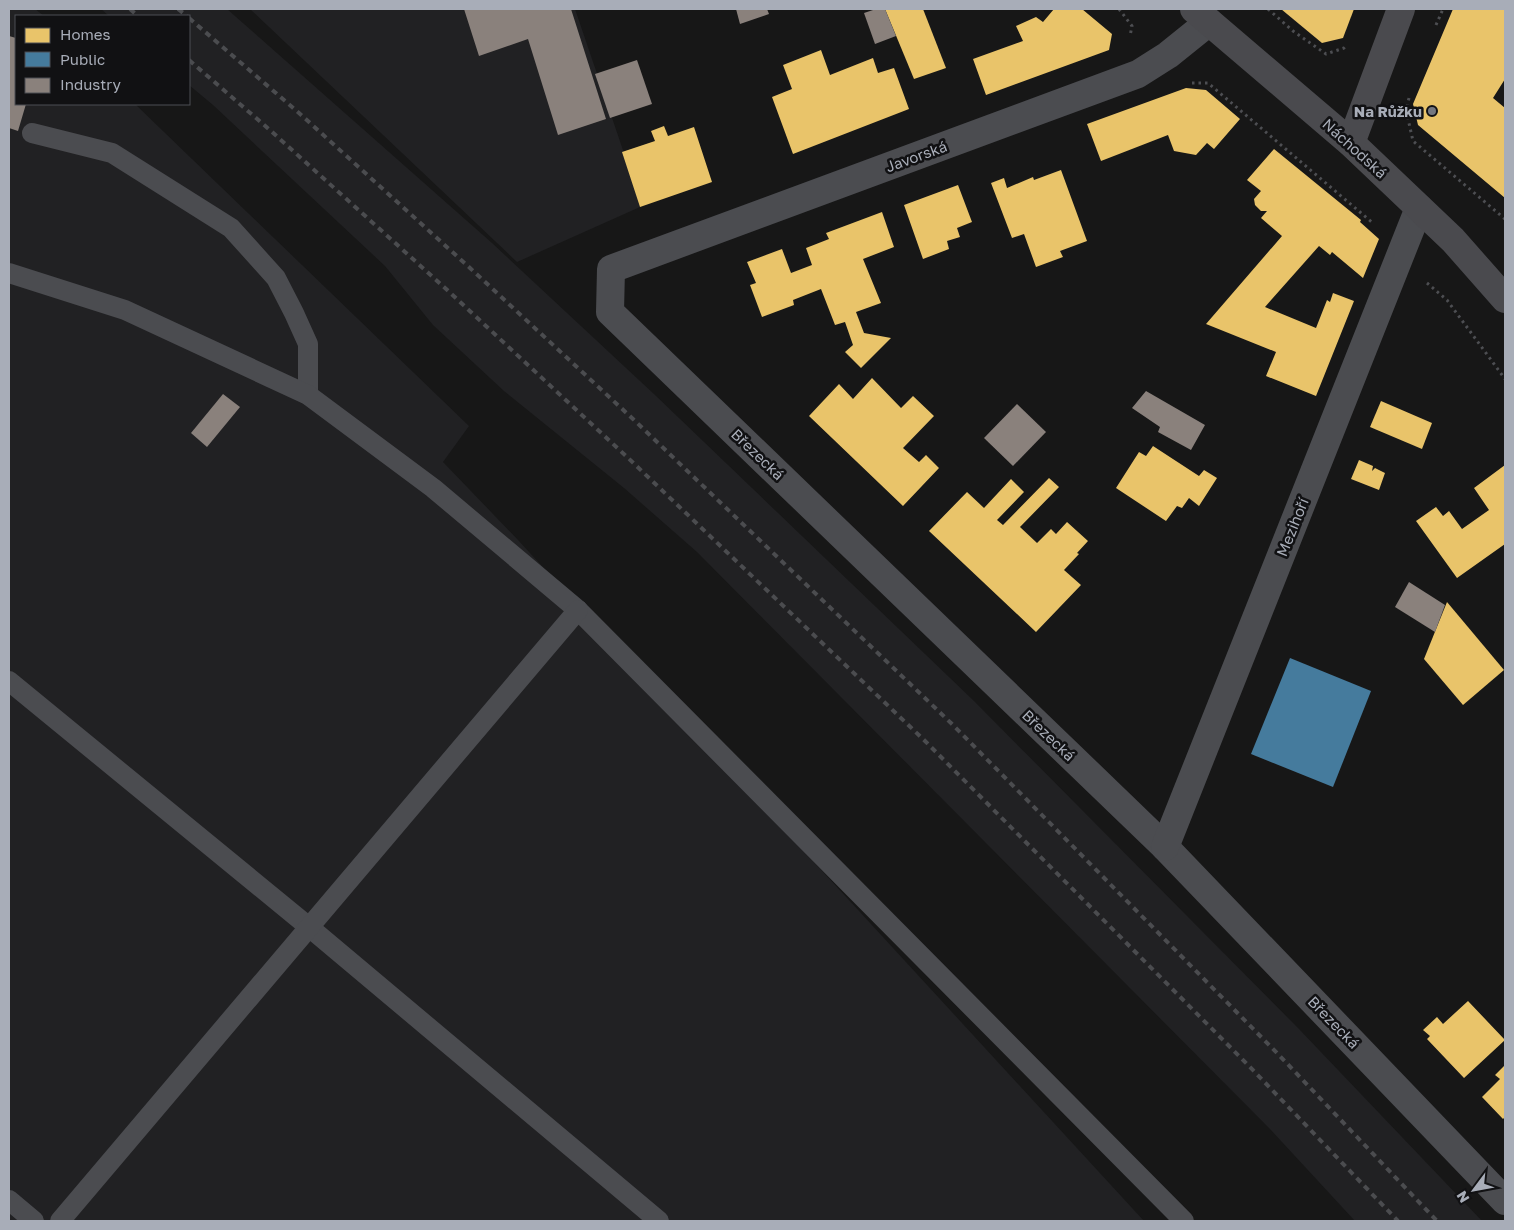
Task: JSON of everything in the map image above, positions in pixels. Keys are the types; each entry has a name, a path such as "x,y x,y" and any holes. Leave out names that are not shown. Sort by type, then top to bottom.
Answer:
{"main road":[{"path":"1351,143 1401,9"},
{"name":"Náchodská","path":"1201,15 1351,143 1453,240 1505,300"}],"street":[{"name":"Javorská","path":"611,269 1138,74 1168,55 1201,15"},
{"name":"Mezihoří","path":"1165,846 1419,208"},
{"name":"Březecká","path":"611,269 610,312 1165,846 1505,1201"}],"lane":[{"path":"32,133 112,153 231,228 276,278 294,312 308,344 308,395"},
{"path":"9,273 125,310 308,395 433,488 578,610 1184,1221"},
{"path":"60,1221 578,610"},
{"path":"9,680 309,927 659,1221"},
{"path":"9,1200 34,1221"}],"path":[{"path":"1268,9 1293,31 1326,54 1344,48 1351,41"},
{"path":"1411,92 1406,110 1413,141 1505,219"},
{"path":"1232,104 1386,234 1398,260 1448,300 1505,379"}],"shaded area":[{"path":"9,9 35,9 43,15 15,15 15,105 136,105 469,426 443,462 518,540 1144,1221 9,1221"},
{"path":"101,9 227,9 492,243 655,395 974,701 1298,1028 1482,1221 1355,1221 1269,1128 697,552 624,488 504,391 433,325 385,266 213,105 190,86 190,15 108,15"},
{"path":"250,9 575,9 625,156 640,207 517,262"}],"building: Homes":[{"path":"885,9 923,9 946,68 914,79"},
{"path":"1054,9 1082,9 1112,34 1109,50 986,95 973,59 1023,41 1016,26 1036,17 1043,22"},
{"path":"1281,9 1354,9 1343,38 1322,43"},
{"path":"1453,9 1505,9 1505,79 1493,98 1505,108 1505,198 1418,125 1413,104"},
{"path":"821,50 830,75 873,58 878,73 894,68 909,109 793,154 772,97 792,89 783,65"},
{"path":"1186,88 1206,90 1240,119 1214,149 1207,143 1196,155 1174,151 1168,135 1101,161 1087,124"},
{"path":"664,126 668,136 694,127 712,182 640,207 622,152 655,141 651,131"},
{"path":"1274,149 1361,220 1360,222 1379,239 1363,278 1332,252 1330,255 1319,246 1265,307 1316,328 1327,300 1330,302 1333,293 1354,301 1316,396 1266,376 1276,352 1206,324 1282,236 1261,218 1267,211 1261,211 1255,205 1254,199 1261,191 1247,180"},
{"path":"1061,170 1087,241 1060,251 1063,257 1036,267 1024,234 1012,238 991,183 1004,178 1007,188 1033,177 1034,180"},
{"path":"958,185 972,222 957,228 960,237 947,241 949,249 923,259 904,205"},
{"path":"882,212 894,247 863,259 881,303 856,312 864,333 891,338 861,368 845,352 853,345 845,322 835,325 821,289 793,300 794,305 762,317 750,285 756,283 747,262 782,249 791,273 812,265 806,248 829,239 826,233"},
{"path":"872,378 901,408 913,396 934,416 903,448 919,462 926,455 939,468 903,506 809,416 839,384 853,399"},
{"path":"1381,401 1432,423 1422,449 1370,427"},
{"path":"1153,446 1199,476 1204,470 1217,478 1199,506 1189,498 1182,508 1177,506 1166,521 1116,488 1139,452 1146,456"},
{"path":"1359,460 1373,466 1372,471 1375,468 1385,473 1379,490 1351,479"},
{"path":"1505,465 1505,544 1457,578 1416,521 1436,507 1443,516 1449,511 1462,529 1489,510 1474,488"},
{"path":"1049,478 1059,487 1020,527 1037,543 1051,529 1056,534 1067,522 1088,541 1064,570 1081,585 1036,632 929,531 967,492 984,508 1011,479 1024,492 997,520 1003,525"},
{"path":"1447,602 1504,670 1463,705 1424,659"},
{"path":"1468,1001 1505,1040 1464,1078 1427,1039 1430,1036 1423,1030 1437,1017 1443,1024"},
{"path":"1504,1066 1505,1117 1503,1119 1482,1097 1500,1079 1495,1075"}],"building: Public":[{"path":"1290,658 1371,691 1333,787 1251,754"}],"building: Industry":[{"path":"464,9 571,9 606,119 558,135 528,39 479,56"},
{"path":"736,9 767,9 769,14 740,24"},
{"path":"876,9 885,9 896,36 875,44 864,13"},
{"path":"9,36 15,38 15,105 26,105 18,131 9,128"},
{"path":"637,60 652,104 610,118 595,74"},
{"path":"1146,391 1205,425 1191,450 1158,432 1160,427 1132,408"},
{"path":"223,394 240,407 207,447 191,433"},
{"path":"1017,404 1046,432 1013,466 984,438"},
{"path":"1409,582 1445,605 1435,632 1395,607"}],"railway":[{"path":"130,9 137,15"},
{"path":"178,9 186,15"},
{"path":"190,19 299,113 470,268 633,419 952,724 1277,1053 1437,1221"},
{"path":"190,61 271,131 445,288 626,456 924,740 1249,1066 1398,1221"}],"place":[{"name":"Na Růžku","path":"1432,111"}]}
